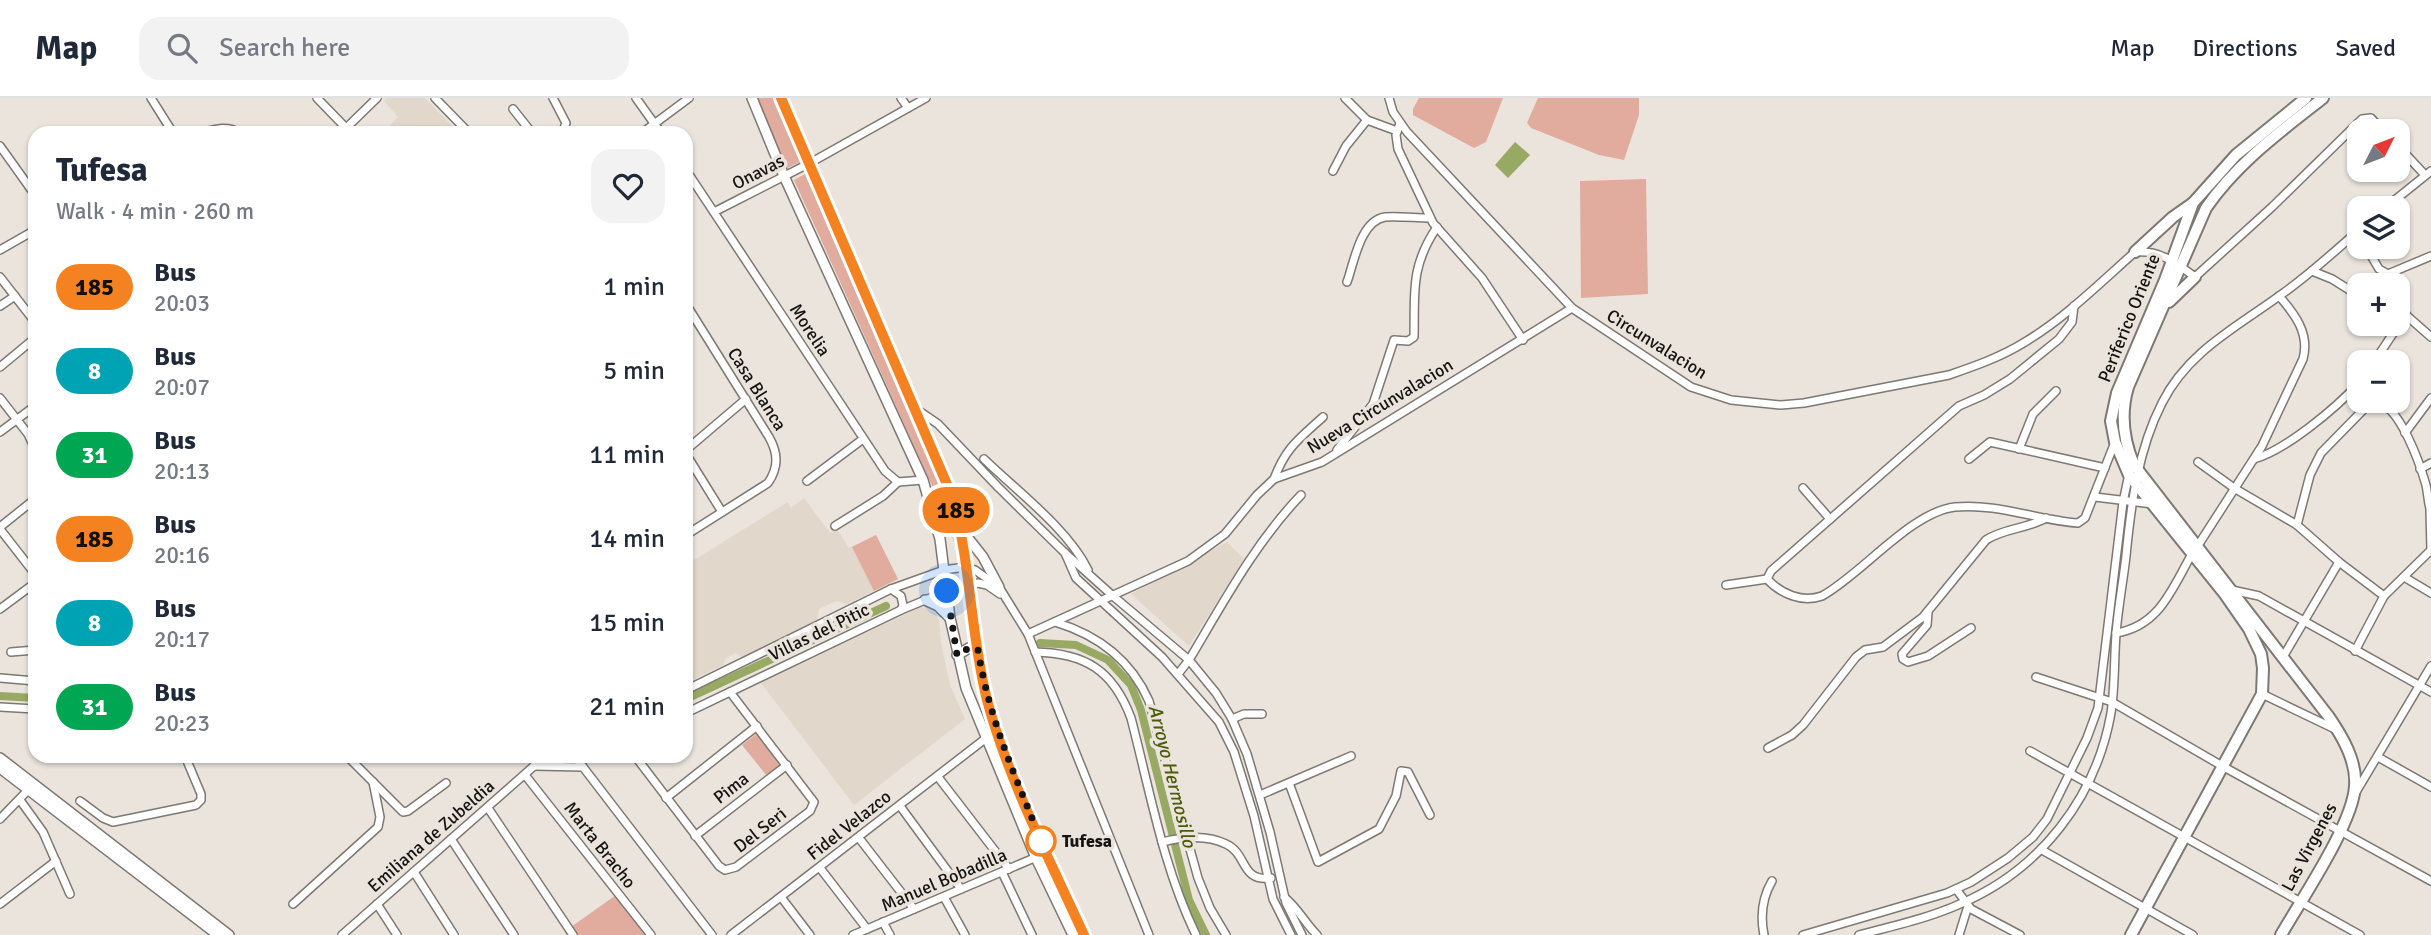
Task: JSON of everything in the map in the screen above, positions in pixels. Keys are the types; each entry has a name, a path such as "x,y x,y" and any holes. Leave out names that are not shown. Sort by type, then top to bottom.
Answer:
{"highway":[{"name":"Periferico Oriente","path":"2263,631 2232,590 2152,504 2125,441 2124,400 2165,306 2193,203 2236,155 2306,98"},
{"name":"Periferico Oriente","path":"2262,694 2263,668 2256,642 2195,550 2115,442 2111,421 2117,393 2177,263 2206,208 2222,184 2246,161 2323,98"},
{"path":"2135,252 2173,217 2193,203"},
{"path":"2165,306 2195,277"},
{"name":"Las Virgenes","path":"2263,631 2339,731 2352,764 2355,780 2354,796 2340,830 2281,935"},
{"path":"2131,935 2262,694"}],"main road":[{"path":"752,98 784,176 923,480 938,530 950,618 960,667 985,739 1036,858 1073,935"},
{"path":"781,98 946,479 960,528 980,662 997,733 1046,853 1084,935"},
{"path":"960,528 983,557 999,587"},
{"path":"925,600 938,606 950,618"},
{"path":"957,655 969,648 978,650"},
{"path":"960,667 973,668 980,662"},
{"path":"0,758 31,787 218,935"},
{"path":"0,768 31,787 229,935"}],"street":[{"path":"151,98 169,126"},
{"path":"317,98 339,126"},
{"path":"348,126 377,98"},
{"path":"435,98 462,126"},
{"path":"553,98 566,123 565,126"},
{"path":"636,98 654,124"},
{"path":"651,126 689,98"},
{"path":"901,98 908,108"},
{"name":"Onavas","path":"714,212 810,163 926,98"},
{"path":"1345,98 1367,120 1398,127 1397,141 1401,157 1430,218 1482,278 1523,340"},
{"name":"Circunvalacion","path":"1389,99 1398,127 1572,308 1691,387 1731,400 1781,405 1804,403 1949,375 1972,367 2023,343 2074,305 2135,252"},
{"path":"513,109 527,126"},
{"path":"1333,171 1346,146 1367,120"},
{"path":"2135,252 2153,252 2177,263 2195,277 2347,134"},
{"path":"0,146 28,185"},
{"path":"2400,196 2428,173 2410,157"},
{"name":"Morelia","path":"693,180 863,439 885,471 898,482"},
{"path":"1346,282 1364,234 1371,223 1384,218 1430,218"},
{"path":"1334,454 1373,404 1394,340 1408,341 1414,337 1416,272 1426,244 1437,227"},
{"path":"0,250 28,234"},
{"path":"1803,935 1956,889 1999,864 2033,837 2047,819 2091,729 2099,697 2127,502 2136,470 2162,404 2188,366 2223,334 2279,296 2347,242"},
{"path":"2373,259 2379,269 2388,274 2431,256"},
{"path":"2312,271 2347,288"},
{"path":"0,277 28,313"},
{"path":"0,306 15,296"},
{"path":"2116,633 2138,628 2155,615 2270,431 2305,352 2304,334 2279,296"},
{"path":"1767,579 1771,571 1959,406 2010,379 2059,339 2072,322 2074,305"},
{"name":"Nueva Circunvalacion","path":"1028,634 1188,561 1225,534 1256,495 1274,480 1312,467 1572,308"},
{"name":"Casa Blanca","path":"693,315 774,447 777,463 768,483 693,531"},
{"path":"2410,318 2431,337"},
{"path":"0,367 28,344"},
{"path":"2019,449 2033,414 2056,391"},
{"path":"2253,460 2270,454 2347,396"},
{"path":"0,398 28,437"},
{"path":"2405,433 2431,398"},
{"path":"693,446 746,399"},
{"path":"2297,525 2310,475 2321,453 2366,407 2377,402 2385,404 2395,414 2405,433 2426,487 2431,550 2384,596 2355,651"},
{"path":"916,409 937,424 1064,552 1189,660 1216,693 1232,719 1247,754 1260,795 1284,897 1302,935"},
{"path":"0,432 28,411"},
{"path":"1274,480 1284,454 1323,417"},
{"path":"807,481 863,439"},
{"path":"1969,459 1990,442 2105,468"},
{"path":"1726,585 1767,579 1793,596 1813,599 1822,596 1920,521 1947,509 1969,507 2078,523 2085,518 2095,497 2115,442"},
{"path":"984,459 1059,532 1090,574"},
{"path":"2198,461 2234,488 2297,525 2339,562 2384,596"},
{"path":"2420,469 2431,463"},
{"path":"693,464 722,512"},
{"path":"835,526 883,496 898,482 923,480"},
{"path":"1803,488 1830,519"},
{"path":"1178,674 1255,551 1301,495"},
{"path":"2095,497 2152,504"},
{"path":"1860,935 1871,934 1966,904 2042,850 2068,819 2089,782 2102,748 2112,702 2127,502"},
{"path":"28,505 0,528 28,565"},
{"path":"1768,748 1792,735 1803,725 1856,657 1865,650 1883,647 1928,612 1986,540 2046,518"},
{"path":"1064,552 1073,573 1100,602 1152,646 1210,710 1227,736 1254,816 1278,911 1291,935"},
{"path":"2283,657 2339,562"},
{"path":"965,567 985,576 999,587 1028,634 1149,935"},
{"name":"Villas del Pitic","path":"693,687 891,589 944,570 965,567"},
{"path":"2403,578 2431,593"},
{"path":"968,585 983,583 1005,598"},
{"name":"Villas del Pitic","path":"693,710 901,610 968,585"},
{"path":"0,608 28,588"},
{"path":"891,589 901,596 901,610"},
{"path":"2232,590 2259,596 2431,692"},
{"path":"1928,612 1927,625 1902,654 1903,659 1908,662 1928,656 1971,628"},
{"path":"1054,622 1085,633 1102,644 1129,666 1144,688 1198,878 1210,908 1226,935"},
{"path":"11,652 28,651"},
{"path":"1035,652 1066,654 1083,659 1105,674 1120,694 1131,718 1178,895 1196,935"},
{"path":"2354,796 2431,666"},
{"path":"2036,677 2112,702 2431,881"},
{"path":"0,678 28,680"},
{"name":"Del Seri","path":"641,763 695,836 725,870 736,867 810,811 812,799 730,692"},
{"path":"2262,694 2339,731"},
{"path":"0,707 28,709"},
{"path":"1232,719 1244,714 1262,714"},
{"path":"666,798 757,726"},
{"name":"Fidel Velazco","path":"731,935 985,739"},
{"path":"2030,751 2360,935"},
{"path":"1260,795 1351,756"},
{"path":"2378,757 2431,787"},
{"path":"80,801 113,822 196,804 201,800 201,794 188,763"},
{"path":"354,763 405,812 446,783"},
{"name":"Emiliana de Zubeldia","path":"342,935 536,763"},
{"path":"580,763 712,935"},
{"name":"Pima","path":"695,836 787,765"},
{"path":"534,766 583,767"},
{"path":"1289,783 1318,862 1379,830 1396,796 1401,771 1408,772 1430,816"},
{"name":"Marta Bracho","path":"525,775 650,935"},
{"path":"937,777 1006,871 1032,935"},
{"path":"293,904 378,827 380,817 373,782"},
{"path":"0,819 31,787"},
{"path":"20,800 43,832 70,894"},
{"path":"900,806 961,890"},
{"path":"488,808 573,935"},
{"path":"1162,842 1186,836 1226,844 1234,850 1251,875 1260,879 1279,877"},
{"path":"859,838 914,909"},
{"path":"451,839 514,935"},
{"path":"2042,850 2193,935"},
{"name":"Manuel Bobadilla","path":"853,935 1046,853"},
{"path":"0,904 56,861"},
{"path":"820,868 867,929"},
{"path":"414,872 454,935"},
{"path":"1764,935 1762,908 1766,891 1772,881"},
{"path":"1956,889 1966,904 2020,935"},
{"path":"781,897 810,935"},
{"path":"944,897 965,935"},
{"path":"1284,897 1297,908 1317,935"},
{"path":"377,904 397,935"},
{"path":"1959,935 1966,904"},
{"path":"883,922 890,935"}],"shaded area":[{"path":"387,98 425,98 452,126 390,126 398,117 384,101"},
{"path":"757,98 775,98 802,161 787,168"},
{"path":"1419,98 1503,98 1486,142 1474,148 1413,115"},
{"path":"1538,98 1639,98 1639,115 1624,160 1599,155 1531,128 1527,123"},
{"path":"1515,142 1530,155 1508,178 1495,165"},
{"path":"807,173 948,499 955,544 939,501 794,180"},
{"path":"1646,179 1648,294 1581,298 1580,181"},
{"path":"804,498 830,533 837,529 849,548 876,535 898,579 847,604 836,601 819,609 817,620 742,657 736,653 726,658 723,665 693,680 693,561 788,502 791,508"},
{"path":"876,535 898,579 874,591 852,547"},
{"path":"1227,542 1244,559 1189,646 1131,594"},
{"path":"921,607 935,613 939,620 950,685 965,719 854,805 761,683"},
{"path":"756,734 781,764 767,776 742,745"},
{"path":"616,895 645,935 577,935 571,927"}],"waterway":[{"name":"Arroyo Hermosillo","path":"693,696 886,606"},
{"name":"Arroyo Hermosillo","path":"1040,643 1076,645 1108,660 1131,685 1141,710 1189,900 1206,935"},
{"name":"Arroyo Hermosillo","path":"0,696 28,698"}],"bus line":[{"name":"185","path":"781,98 952,496 960,528 983,681 992,717 1046,853 1084,935"}],"place":[{"name":"Tufesa","path":"1041,841"}],"route":[{"path":"947,591 957,655 964,649 978,650 997,733 1041,841"}]}
